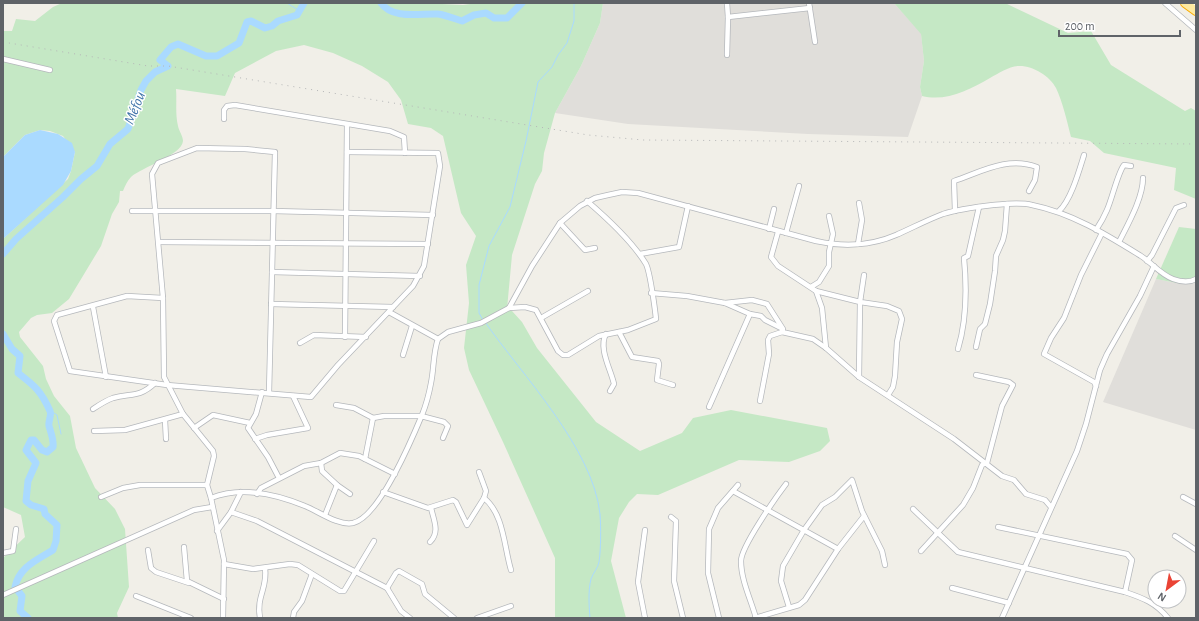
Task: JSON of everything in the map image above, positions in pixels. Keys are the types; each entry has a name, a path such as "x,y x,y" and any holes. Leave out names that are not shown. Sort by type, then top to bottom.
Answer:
{"highway":[{"path":"1185,3 1196,11"}],"street":[{"path":"727,3 727,55"},
{"path":"1165,3 1196,30"},
{"path":"1192,3 1196,5"},
{"path":"728,17 810,5 815,42"},
{"path":"3,59 50,70"},
{"path":"224,119 224,110 227,106 234,105 399,133 405,139 405,153"},
{"path":"345,337 347,124"},
{"path":"223,618 224,564 215,513 212,507 207,485 214,456 213,451 183,414 164,377 163,298 152,174 156,165 184,152 197,148 245,148 275,152 269,393"},
{"path":"163,298 126,296 93,307 57,315 54,321 70,371 168,385 262,392 311,398 338,365 366,337 420,276 424,266 433,215 440,166 440,155 347,152"},
{"path":"1059,211 1063,208 1084,155"},
{"path":"955,211 954,181 998,165 1015,163 1037,167 1035,180 1029,191"},
{"path":"1096,230 1107,210 1118,183 1121,169 1124,165 1131,166"},
{"path":"1119,242 1135,209 1143,187 1143,178"},
{"path":"786,233 799,186"},
{"path":"509,308 532,266 560,223 587,201 622,192 638,193 778,232 831,244 858,244 883,240 933,218 955,211 1006,204 1031,204 1059,211 1102,233 1119,242 1174,279 1189,282 1196,279"},
{"path":"438,338 448,332 481,323 509,308 525,307 536,310 558,351 563,355 568,355 590,341 606,334 619,332 656,319 648,269 640,254 607,217 587,201"},
{"path":"858,244 862,220 859,203"},
{"path":"976,347 980,329 985,324 990,304 996,256 1005,231 1006,204"},
{"path":"1147,260 1152,255 1176,208 1184,205"},
{"path":"640,254 679,247 688,206"},
{"path":"958,349 967,299 964,258 968,256 971,246 979,207"},
{"path":"769,229 774,209"},
{"path":"132,212 156,210 273,211 433,215"},
{"path":"811,287 819,282 829,266 833,234 829,216"},
{"path":"560,223 585,250 595,248"},
{"path":"778,232 771,257 772,261 786,272 816,291 860,302 887,306 899,311 902,319 897,342 893,387 888,395"},
{"path":"1096,386 1094,382 1044,354 1051,338 1064,318 1081,275 1102,233"},
{"path":"159,242 428,244"},
{"path":"1002,618 1078,447 1107,354 1140,296 1154,266"},
{"path":"272,272 420,276"},
{"path":"859,377 860,302 864,275"},
{"path":"541,318 588,291"},
{"path":"816,291 822,308 826,348"},
{"path":"651,293 688,296 724,303 750,314 761,316 783,331 813,339 826,348 859,377 888,395 987,463 1002,476 1014,480 1026,494 1045,500 1051,507"},
{"path":"724,303 752,300 767,304 783,331"},
{"path":"271,304 393,307"},
{"path":"93,307 106,377"},
{"path":"389,312 402,318 412,326 438,338"},
{"path":"709,407 750,314"},
{"path":"403,356 412,326"},
{"path":"760,401 769,354 768,340 770,336 783,331"},
{"path":"619,332 632,357 658,361 657,380 673,385"},
{"path":"606,334 603,340 604,347 614,384 610,391"},
{"path":"300,343 314,335 366,337"},
{"path":"211,498 232,492 278,497 304,505 342,522 354,523 360,520 383,492 395,474 421,416 431,383 438,338"},
{"path":"921,551 963,505 973,488 982,465 987,463 1002,406 1013,385 1009,382 976,375"},
{"path":"93,409 113,398 134,396 149,389 155,383"},
{"path":"262,392 256,414 248,428 280,478"},
{"path":"256,439 267,434 308,428 293,396"},
{"path":"336,405 354,408 373,418 384,416 421,416 447,424 448,426 443,438"},
{"path":"94,431 116,432 183,414"},
{"path":"194,428 213,415 250,423"},
{"path":"365,459 373,418"},
{"path":"165,420 166,439"},
{"path":"257,494 261,488 304,466 321,463 340,453 359,456 395,474"},
{"path":"321,463 322,471 337,485 350,494"},
{"path":"383,492 422,507 431,508 453,500 456,502 467,524 484,498 485,487 478,472"},
{"path":"789,607 781,581 783,566 804,530 822,504 835,497 852,480 864,516 882,551 885,565"},
{"path":"786,484 775,498 752,536 741,558 745,581 756,618 799,605 805,600 838,549 864,516"},
{"path":"101,497 123,488 140,485 207,485"},
{"path":"325,515 337,485"},
{"path":"719,618 708,573 709,529 718,508 738,485"},
{"path":"733,491 838,549"},
{"path":"217,531 231,512 241,492"},
{"path":"1183,497 1196,504"},
{"path":"484,498 493,507 504,538 511,570"},
{"path":"5,595 194,510 212,507"},
{"path":"430,542 437,530 431,508"},
{"path":"913,509 958,552 1142,597 1156,604 1168,618"},
{"path":"231,512 257,520 386,588 401,611 410,618"},
{"path":"671,517 676,521 674,581 683,618"},
{"path":"998,527 1127,554 1132,560 1125,592"},
{"path":"3,554 13,551 16,529"},
{"path":"645,530 638,582 645,618"},
{"path":"1175,536 1196,550"},
{"path":"224,564 253,569 290,564 298,565 340,591 344,591 374,542"},
{"path":"184,547 186,578 191,584"},
{"path":"148,550 151,568 156,572 191,584 224,599"},
{"path":"260,618 259,598 267,579 265,568"},
{"path":"386,588 399,571 422,584 425,594 454,618"},
{"path":"293,618 294,612 302,601 312,574"},
{"path":"952,588 1009,603"},
{"path":"136,596 191,618"},
{"path":"477,618 511,606"}],"shaded area":[{"path":"603,3 894,3 921,33 924,61 920,87 922,96 908,137 808,134 628,124 555,113 581,66 600,23"},
{"path":"1156,279 1182,284 1196,282 1196,430 1103,402"}],"green space":[{"path":"62,3 421,3 463,5 477,3 603,3 600,23 581,66 555,113 544,153 542,171 535,184 512,255 507,309 512,311 522,322 537,348 596,422 640,451 682,433 693,418 731,410 827,428 830,441 820,451 789,462 739,460 658,495 637,494 629,502 619,518 611,561 626,618 555,618 555,558 469,370 464,348 469,303 466,265 476,236 461,213 443,136 431,128 408,124 401,100 388,82 362,66 333,53 304,45 276,51 235,73 225,96 176,89 177,121 183,141 181,146 169,156 131,177 123,191 120,191 119,202 112,214 101,246 69,299 52,313 37,315 31,318 19,332 20,337 43,366 46,379 54,396 70,416 76,448 95,488 115,509 125,529 129,587 117,613 118,618 3,618 3,558 25,537 21,515 3,507 3,239 68,179 75,152 63,136 50,131 40,130 25,135 3,157 3,31 12,31 16,19 35,21 53,7"},
{"path":"894,3 1005,3 1068,33 1091,31 1111,65 1185,111 1191,108 1196,111 1196,199 1174,190 1176,168 1104,153 1090,141 1071,137 1063,106 1056,88 1050,79 1035,69 1018,66 1004,70 974,87 957,94 940,97 922,96 920,87 924,61 921,34"},
{"path":"1179,227 1196,229 1196,282 1182,284 1156,279"}],"water":[{"path":"40,130 58,134 72,143 75,152 71,171 63,185 3,239 3,157 25,135"}],"waterway":[{"path":"287,3 298,10"},
{"name":"Méfou","path":"3,254 16,239 97,166 110,144 128,129 141,90 146,81 155,72 168,66 160,60 171,47 178,44 206,56 217,56 239,43 247,22 251,21 265,28 272,26 278,21 297,15 304,3"},
{"name":"Méfou","path":"381,3 386,8 400,14 438,14 462,21 474,15 486,13 494,18 507,18 522,3"},
{"path":"483,320 479,313 479,285 489,246 510,207 538,82 552,67 558,55 567,43 574,21 574,3"},
{"path":"485,322 554,413 570,438 595,489 600,514 600,557 590,584 590,618"},
{"name":"Méfou","path":"3,334 12,349 20,356 18,373 37,389 44,398 51,414 49,426 53,447 47,452 42,450 34,440 31,440 26,450 36,463 28,481 26,501 31,505 44,509 45,514 57,525 56,541 53,550 25,569 17,580 15,587 22,596 20,611 28,618"},
{"path":"54,413 57,415 61,434"}],"railway":[{"path":"3,42 148,66 168,66 588,135 643,140 1196,144"}]}
